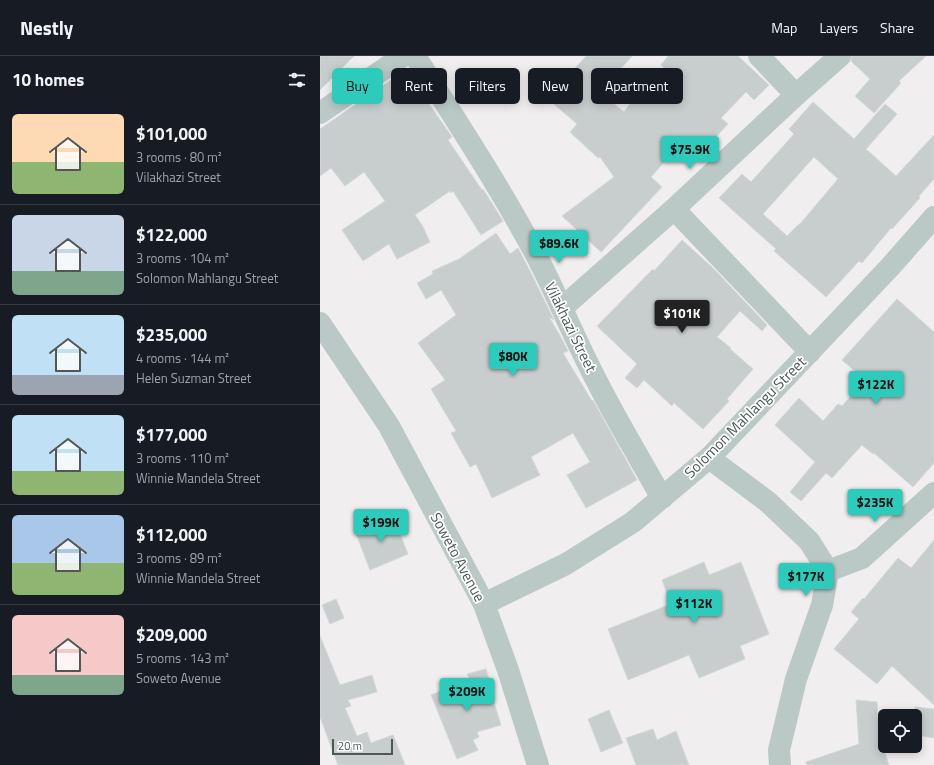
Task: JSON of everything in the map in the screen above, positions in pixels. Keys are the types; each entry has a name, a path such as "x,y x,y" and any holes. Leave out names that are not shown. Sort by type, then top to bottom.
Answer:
{"street":[{"path":"320,113 403,56"},
{"name":"Vilakhazi Street","path":"415,56 484,165 530,243 612,412 662,498"},
{"path":"759,56 796,95"},
{"path":"562,308 674,209 840,56"},
{"path":"674,209 810,352"},
{"name":"Solomon Mahlangu Street","path":"484,604 566,564 633,522 709,458 890,267 934,217"},
{"name":"Soweto Avenue","path":"320,323 389,426 484,604 508,670 538,765"},
{"path":"709,458 768,502 804,536 809,541 828,571 822,605 796,679 779,750 780,765"},
{"path":"828,571 862,558 934,493"}],"building":[{"path":"320,56 354,56 342,68 332,68 332,78 320,90"},
{"path":"586,56 632,56 621,68 591,68 591,104 614,104 624,112 630,104 683,104 683,68 664,68 661,65 668,56 738,56 769,85 754,100 746,92 721,118 728,124 700,154 684,139 651,177 662,187 601,252 562,216 614,177 600,157 598,158 570,132 577,124 554,104 583,104 583,68 575,68"},
{"path":"852,56 926,56 899,81 901,83 874,113 855,96 870,79 851,61"},
{"path":"391,80 391,104 429,104 452,137 448,140 482,190 483,189 503,221 481,235 453,191 451,193 450,191 415,215 422,225 430,242 397,259 389,244 363,261 342,230 385,201 364,172 345,186 331,168 320,176 320,129 356,104 383,104 383,86"},
{"path":"813,102 854,139 885,104 897,114 866,149 896,176 934,135 934,179 919,196 920,198 892,229 891,228 862,263 859,261 826,297 774,251 776,249 719,198 742,174 751,182 794,134 789,129","holes":["814,157 838,179 800,224 787,236 763,214"]},
{"path":"496,233 510,254 518,248 554,320 549,317 568,351 563,353 592,401 593,400 637,480 586,508 567,475 590,462 573,433 531,457 540,475 492,498 476,464 470,467 451,433 456,431 431,389 445,380 418,343 456,315 441,290 426,299 417,283 433,274 432,271 459,259"},
{"path":"682,240 713,268 767,325 762,331 740,311 717,337 753,369 727,399 729,401 703,429 674,403 672,406 644,380 637,388 625,378 637,364 597,326 653,269 654,271"},
{"path":"897,299 934,332 934,463 913,487 874,453 873,454 862,445 832,478 826,473 801,501 790,492 815,462 775,425 799,398 823,421 838,404 842,406 865,380 842,360"},
{"path":"393,516 408,554 370,570 355,531"},
{"path":"934,540 934,705 892,666 877,684 834,649 859,619 851,612 863,598 864,599 898,558 911,568"},
{"path":"704,562 709,575 741,562 769,634 740,646 745,659 699,678 689,655 628,680 608,629 671,604 662,580"},
{"path":"336,599 344,618 330,624 322,605"},
{"path":"320,636 340,685 372,675 377,692 348,700 351,706 345,708 357,736 367,732 371,743 393,735 405,765 338,765 320,717"},
{"path":"486,669 491,686 489,687 501,725 477,732 479,737 473,740 478,750 457,759 431,695 470,679 467,674"},
{"path":"856,700 877,702 878,753 885,753 889,765 807,765 806,762 859,744"},
{"path":"915,707 934,709 934,738 922,736 922,709 915,709"},
{"path":"609,710 623,743 601,752 588,719"},
{"path":"653,729 657,740 676,731 689,765 636,765 626,738"}]}
